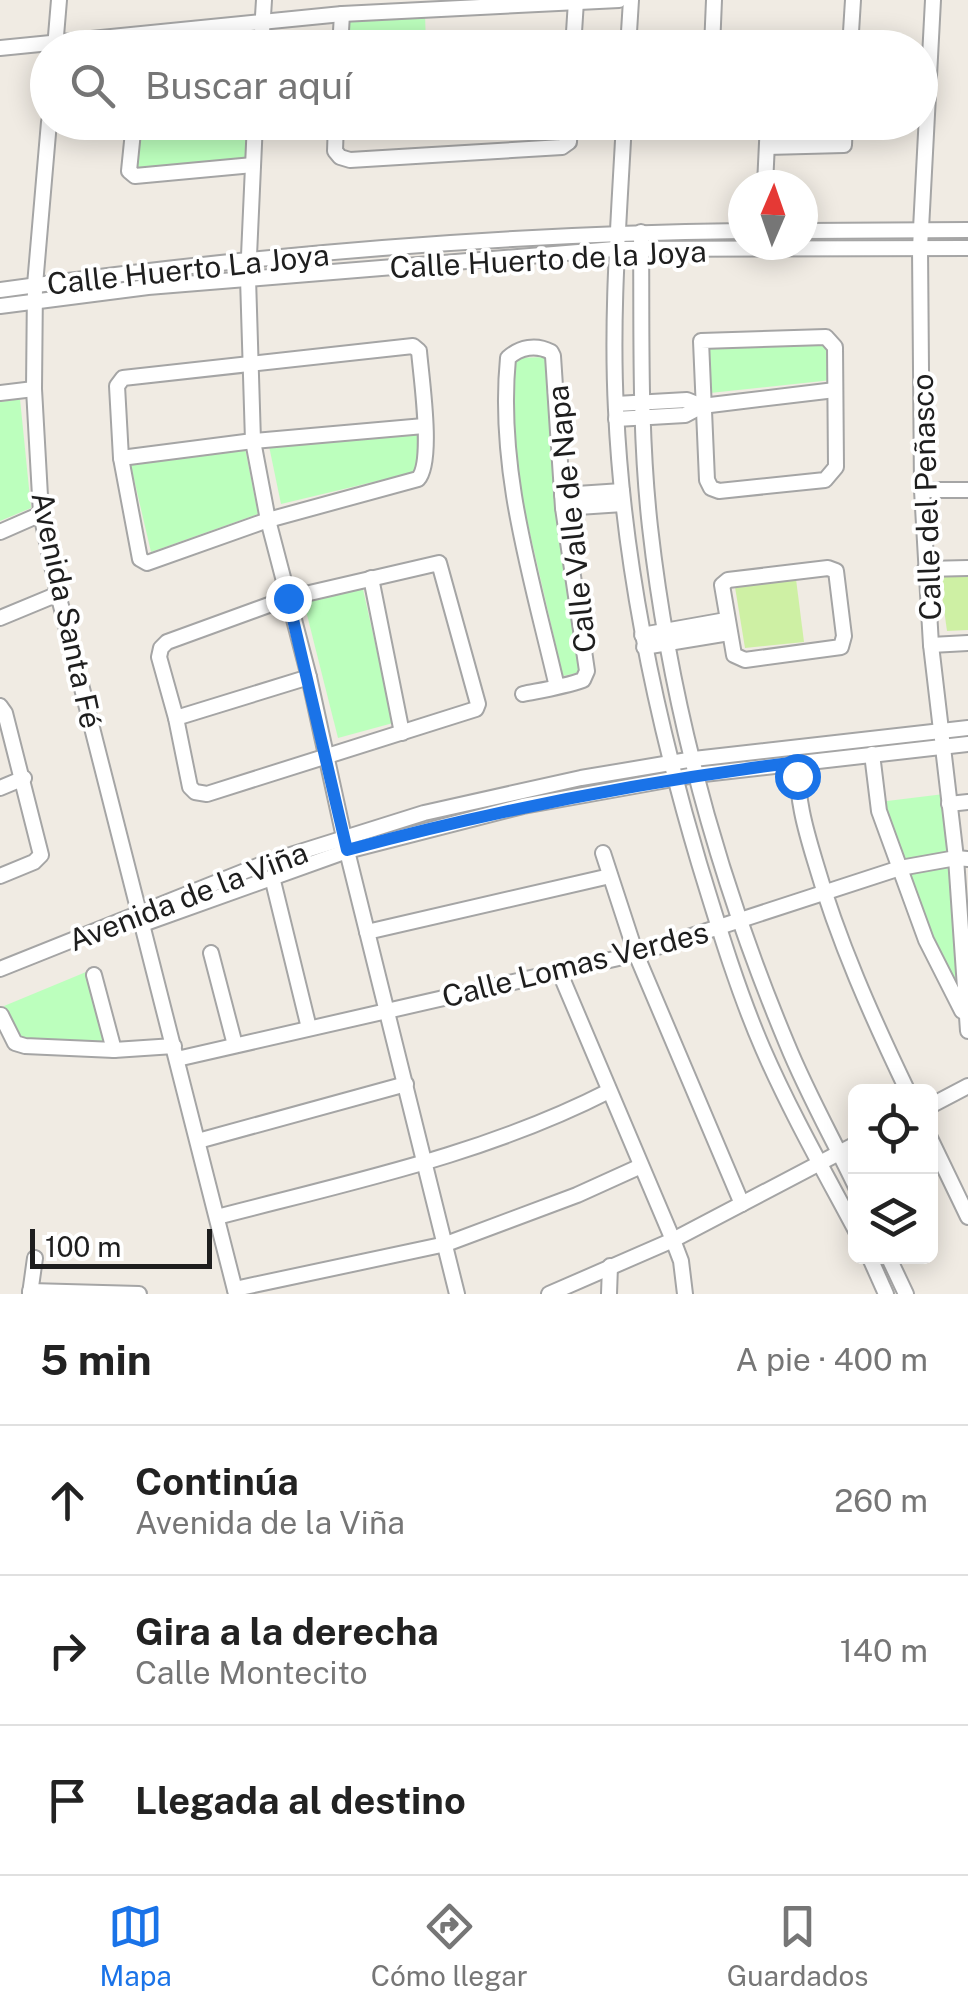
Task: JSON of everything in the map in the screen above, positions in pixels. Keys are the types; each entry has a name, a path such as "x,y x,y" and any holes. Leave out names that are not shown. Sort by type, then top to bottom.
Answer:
{"street":[{"path":"57,30 60,0"},
{"path":"262,30 264,0"},
{"path":"180,30 342,14 619,0"},
{"path":"629,30 631,0"},
{"path":"713,30 714,0"},
{"path":"852,30 854,0"},
{"name":"Calle del Peñasco","path":"932,30 934,0"},
{"path":"575,30 576,1"},
{"path":"341,30 342,14"},
{"path":"0,48 30,46"},
{"name":"Avenida Santa Fé","path":"48,140 35,294 34,389 41,514 236,1292"},
{"path":"133,140 130,171 135,176 253,165"},
{"path":"255,140 248,260 253,441 268,520 457,1294"},
{"path":"335,140 340,157 350,160 562,148 569,140"},
{"path":"623,140 615,249 616,412 623,497 643,641 672,771 719,929 763,1048 848,1216"},
{"path":"766,170 767,140"},
{"path":"767,147 844,145 844,140"},
{"name":"Calle del Peñasco","path":"926,140 920,248 922,490 941,738 949,804 962,858 966,1024"},
{"path":"818,231 968,230"},
{"name":"Calle Huerto La Joya","path":"0,306 35,294 248,260 616,232 728,231"},
{"path":"641,232 642,410 650,524 666,637 695,767 740,921 787,1046 850,1174"},
{"name":"Calle Huerto de la Joya","path":"248,278 615,249 968,248"},
{"name":"Calle Huerto La Joya","path":"0,290 35,294 248,278"},
{"path":"826,337 835,347 836,468 825,480 715,490 708,480 702,406 698,347 707,339 826,337"},
{"path":"413,346 419,350 424,426 425,468 418,479 268,520 146,563 136,553 121,458 116,386 123,378 413,346"},
{"name":"Calle Valle de Napa","path":"523,694 557,687 582,680 588,671 562,502 554,356 544,349 527,348 510,355 507,363 509,463 557,687"},
{"path":"0,393 34,389"},
{"path":"616,412 642,410 686,415 702,406 835,390"},
{"path":"121,458 253,441 424,426"},
{"path":"922,490 968,490"},
{"path":"562,502 623,497"},
{"path":"0,532 41,514"},
{"path":"433,563 442,566 478,704 471,712 200,794 190,787 159,657 161,648 168,642 288,598 371,578 433,563"},
{"path":"828,568 836,571 844,636 841,647 745,660 734,654 728,626 720,590 728,580 828,568"},
{"path":"926,569 968,568"},
{"path":"371,578 402,733"},
{"path":"0,618 58,594"},
{"path":"643,641 728,626"},
{"path":"931,645 968,643"},
{"path":"176,718 309,677"},
{"path":"0,706 6,712 41,855 34,862 0,876"},
{"name":"Avenida de la Viña","path":"695,767 872,754 968,728"},
{"name":"Avenida de la Viña","path":"142,918 265,863 346,844 494,796 581,778 672,771 941,738 968,744"},
{"path":"872,754 879,811 939,971 966,1024"},
{"path":"798,762 798,794 824,894 868,1008 904,1084"},
{"path":"0,788 24,778"},
{"path":"949,804 968,802"},
{"name":"Avenida de la Viña","path":"0,969 272,877 346,844"},
{"path":"602,853 636,954 742,1204"},
{"name":"Calle Lomas Verdes","path":"1,1015 14,1043 66,1050 176,1052 235,1045 636,954 900,868 962,858"},
{"path":"367,932 610,876"},
{"path":"272,877 310,1028"},
{"path":"212,953 235,1045"},
{"path":"559,970 673,1240 685,1294"},
{"path":"94,976 114,1050"},
{"path":"198,1141 406,1084"},
{"path":"938,1102 968,1086"},
{"path":"217,1216 426,1162 520,1133 610,1092"},
{"path":"548,1294 673,1240 848,1148"},
{"path":"938,1150 961,1184 968,1217"},
{"path":"236,1292 446,1244 577,1196 641,1166"},
{"path":"35,1258 30,1292 139,1294"},
{"path":"872,1264 886,1294"},
{"path":"892,1264 906,1294"},
{"path":"609,1294 610,1266"}],"green space":[{"path":"425,13 426,30 346,30 347,18"},
{"path":"136,140 250,140 248,161 133,172"},
{"path":"708,343 830,343 832,380 710,393"},
{"path":"549,357 581,672 563,676 516,473 513,358"},
{"path":"20,399 31,508 0,521 0,402"},
{"path":"419,431 419,471 281,504 269,446"},
{"path":"245,448 258,514 151,552 130,462"},
{"path":"939,573 968,574 968,630 947,631"},
{"path":"796,579 804,642 745,648 735,587"},
{"path":"362,585 393,723 338,738 303,599"},
{"path":"944,794 954,855 902,866 879,802"},
{"path":"953,861 960,1005 904,871"},
{"path":"86,972 106,1045 19,1040 4,1006"}],"route":[{"path":"288,598 347,850 476,816 674,778 798,762 797,776"}]}
